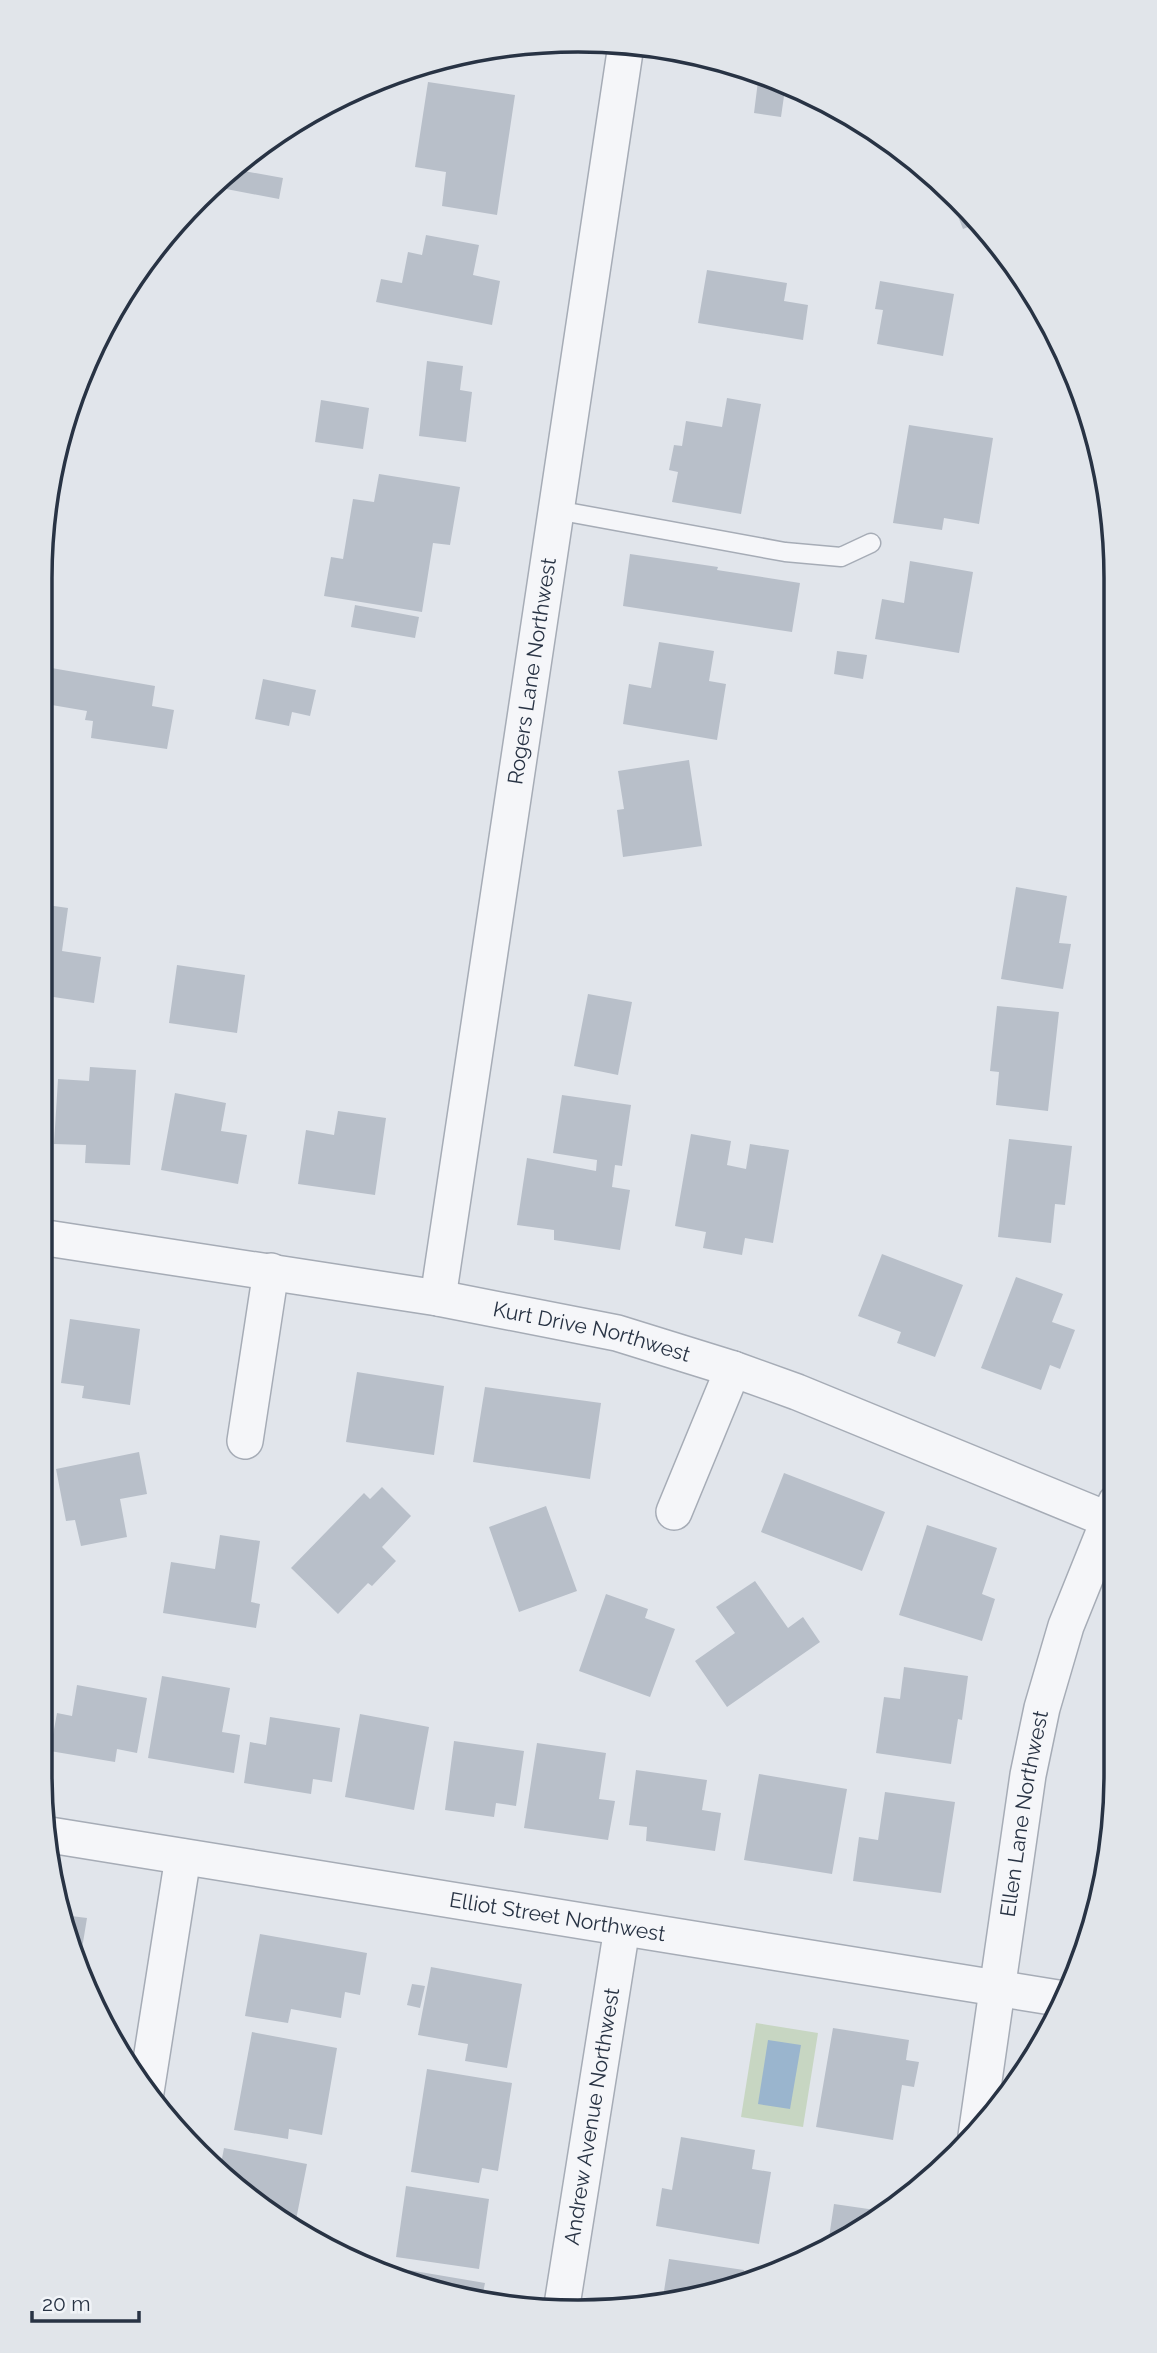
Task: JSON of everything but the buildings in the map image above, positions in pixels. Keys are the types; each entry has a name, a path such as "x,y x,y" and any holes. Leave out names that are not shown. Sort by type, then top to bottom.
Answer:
{"street":[{"name":"Rogers Lane Northwest","path":"438,1298 624,55"},
{"name":"Kurt Drive Northwest","path":"52,1239 438,1298 617,1333 797,1392 1104,1511"},
{"path":"246,1440 271,1271"},
{"path":"674,1512 733,1369"},
{"name":"Ellen Lane Northwest","path":"977,2117 1028,1775 1042,1708 1066,1626 1104,1536"},
{"name":"Elliot Street Northwest","path":"56,1836 1054,1997"},
{"path":"148,2077 183,1857"},
{"name":"Andrew Avenue Northwest","path":"563,2300 622,1927"}],"lane":[{"path":"556,510 785,552 841,557 871,544"}],"green space":[{"path":"756,2023 818,2033 803,2127 741,2117"}],"water":[{"path":"768,2040 801,2045 790,2109 758,2104"}]}
